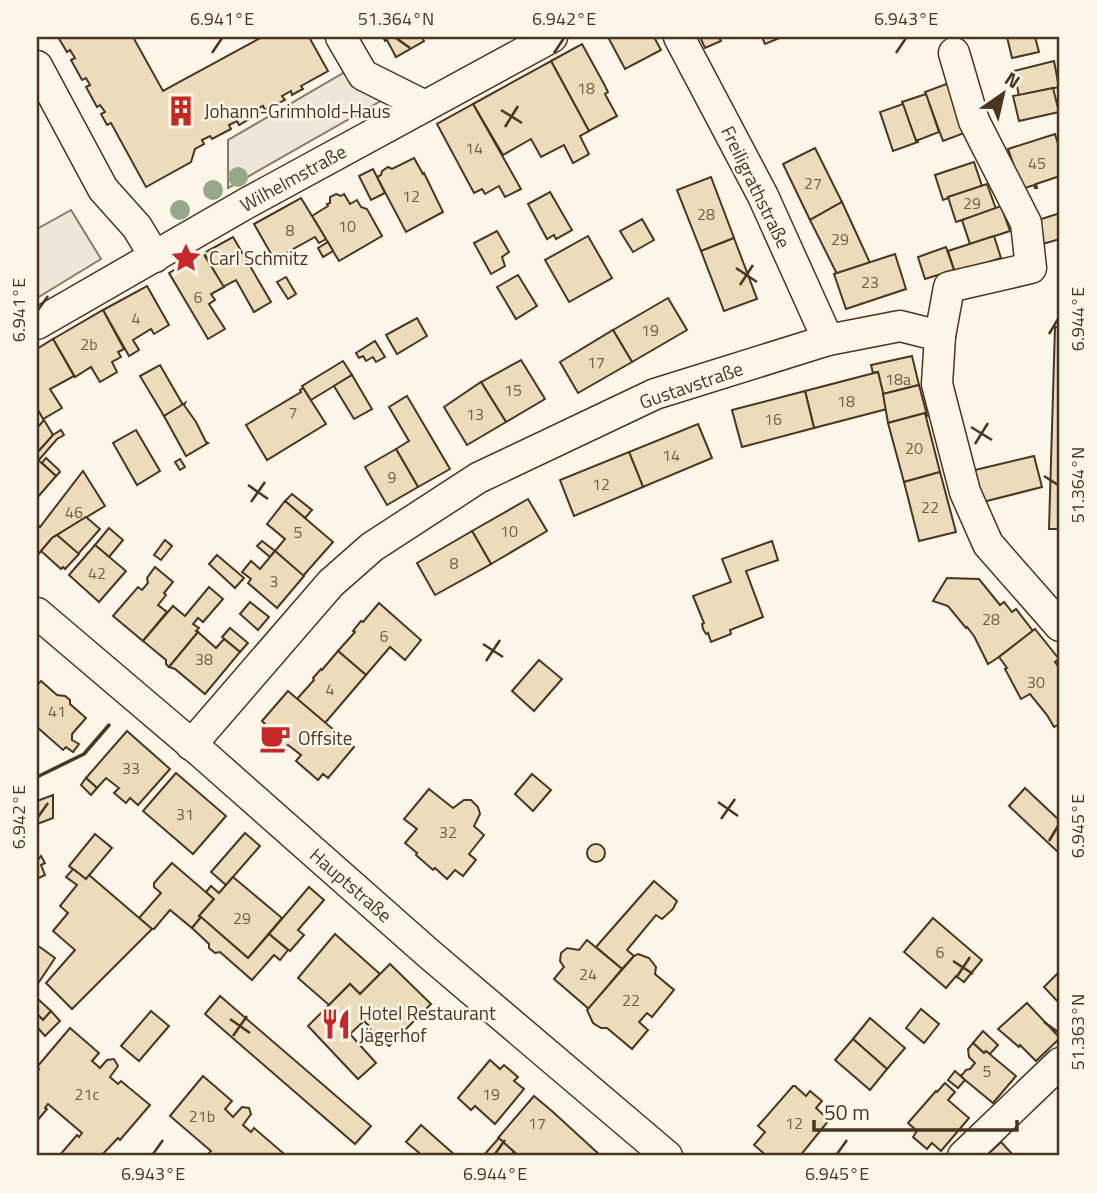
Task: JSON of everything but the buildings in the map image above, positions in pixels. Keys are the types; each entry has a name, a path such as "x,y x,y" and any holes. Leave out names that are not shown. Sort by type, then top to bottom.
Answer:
{"street":[{"path":"341,37 363,75 425,106"},
{"name":"Wilhelmstraße","path":"37,324 247,203 552,37"},
{"name":"Freiligrathstraße","path":"680,37 763,196 828,340"},
{"path":"954,53 974,121 1026,223 1031,268 949,287 940,336 937,384 965,492 988,544 1060,626"},
{"path":"37,66 103,188 137,227 155,257"},
{"name":"Gustavstraße","path":"191,745 331,583 372,547 478,478 655,394 828,340 900,326 940,336"},
{"name":"Hauptstraße","path":"37,612 667,1156"},
{"path":"964,1156 1060,1063"}],"shaded area":[{"path":"345,72 386,98 228,188 228,140"},
{"path":"71,210 101,259 37,298 37,229"}],"wall":[{"path":"37,777 84,754 109,725"}],"place":[{"name":"Johann-Grimhold-Haus","path":"181,111"},
{"name":"Carl Schmitz","path":"186,258"},
{"name":"Offsite","path":"275,738"},
{"name":"Hotel Restaurant Jägerhof","path":"336,1024"}]}
